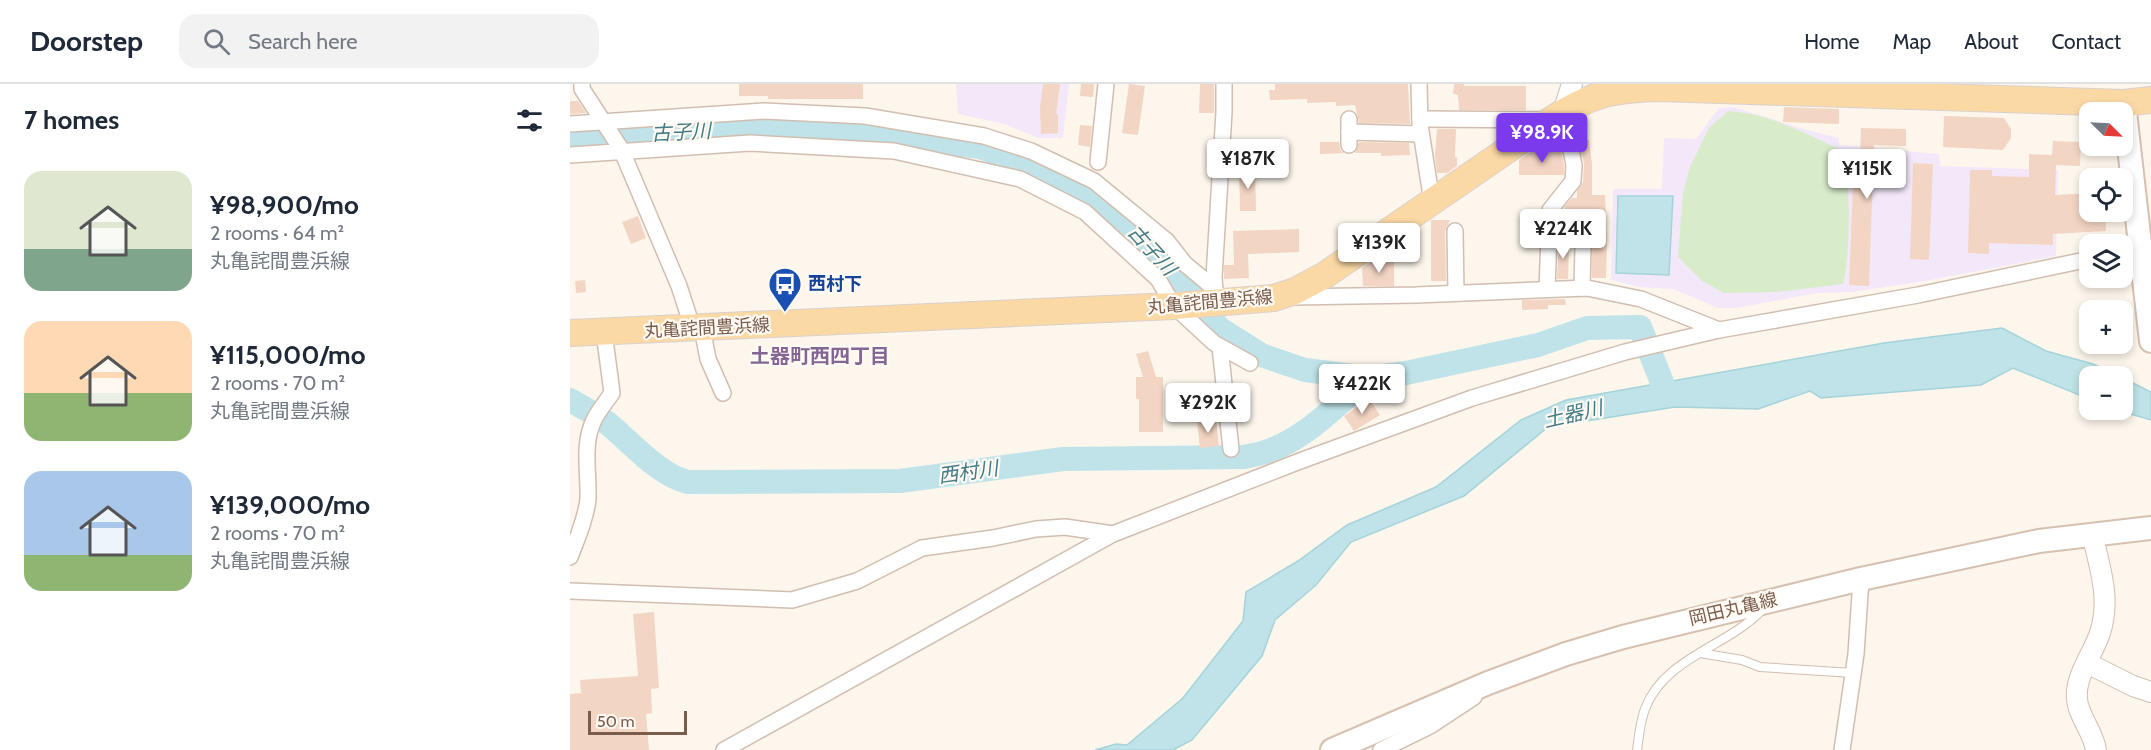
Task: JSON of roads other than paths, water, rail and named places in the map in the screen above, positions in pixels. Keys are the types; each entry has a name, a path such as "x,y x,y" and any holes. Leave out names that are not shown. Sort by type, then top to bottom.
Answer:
{"main road":[{"name":"丸亀詫間豊浜線","path":"570,333 1177,306 1215,296 1274,298 1295,291 1325,275 1557,116 1605,92 1637,89 1952,95 2102,102"},
{"name":"丸亀詫間豊浜線","path":"2133,102 2151,100"},
{"path":"2130,156 2151,341"},
{"name":"岡田丸亀線","path":"1332,750 1483,685 1566,654 1623,637 1861,579 2039,541 2151,528"}],"street":[{"path":"582,84 582,89 622,150 723,393"},
{"path":"1098,162 1106,84"},
{"path":"1215,296 1214,277 1224,84"},
{"path":"1419,84 1420,127 1432,202"},
{"path":"1547,289 1550,210 1573,181 1574,165 1557,116 1572,84"},
{"path":"570,124 764,111 865,116 984,136 1031,151 1094,181 1167,241 1215,296"},
{"path":"1349,132 1557,116"},
{"path":"570,155 750,143 894,152 1020,179 1084,212 1158,279 1177,306 1220,347 1250,363"},
{"path":"1455,231 1456,293"},
{"path":"1582,288 1583,247"},
{"path":"724,750 1113,534 1472,398 1625,352 1719,330 1918,296 2079,262"},
{"path":"1274,298 1582,288 1641,299 1719,330"},
{"path":"570,557 580,532 588,501 589,432 612,393 604,332"},
{"path":"1220,347 1231,449"},
{"path":"570,591 792,600 857,581 922,548 993,538 1036,529 1065,527 1113,534"},
{"path":"2092,534 2106,596 2105,616 2078,685 2076,700 2097,750"},
{"path":"1842,750 1861,579"},
{"path":"2087,663 2151,693"},
{"path":"1381,750 1431,726 1474,698 1483,685"}],"lane":[{"path":"1637,750 1642,719 1655,689 1665,678 1700,653 1751,621 1771,600"},
{"path":"1700,653 1742,660 1760,667 1852,673"}],"water":[{"path":"1618,196 1673,196 1669,275 1616,273"},
{"name":"土器川","path":"2002,328 2046,351 2097,366 2079,366 2079,395 2013,368 1981,385 1821,398 1810,391 1758,409 1675,407 1548,427 1464,496 1351,542 1316,585 1275,620 1262,656 1192,740 1173,750 1095,750 1116,744 1127,745 1183,698 1243,621 1246,592 1298,561 1347,525 1436,487 1521,420 1566,400 1884,343"},
{"path":"2133,383 2151,392 2151,420 2133,415"}],"waterway":[{"name":"古子川","path":"570,139 801,126 980,147 1038,169 1095,197 1135,229 1220,329 1261,355 1305,370 1368,378 1406,373 1538,345 1587,328 1640,327 1667,395"},
{"name":"西村川","path":"570,400 606,422 666,473 688,482 900,481 1063,459 1244,457 1265,452 1295,438 1368,378"}],"place":[{"name":"西村下","path":"785,313"}],"district":[{"name":"土器町西四丁目","path":"820,356"}]}
